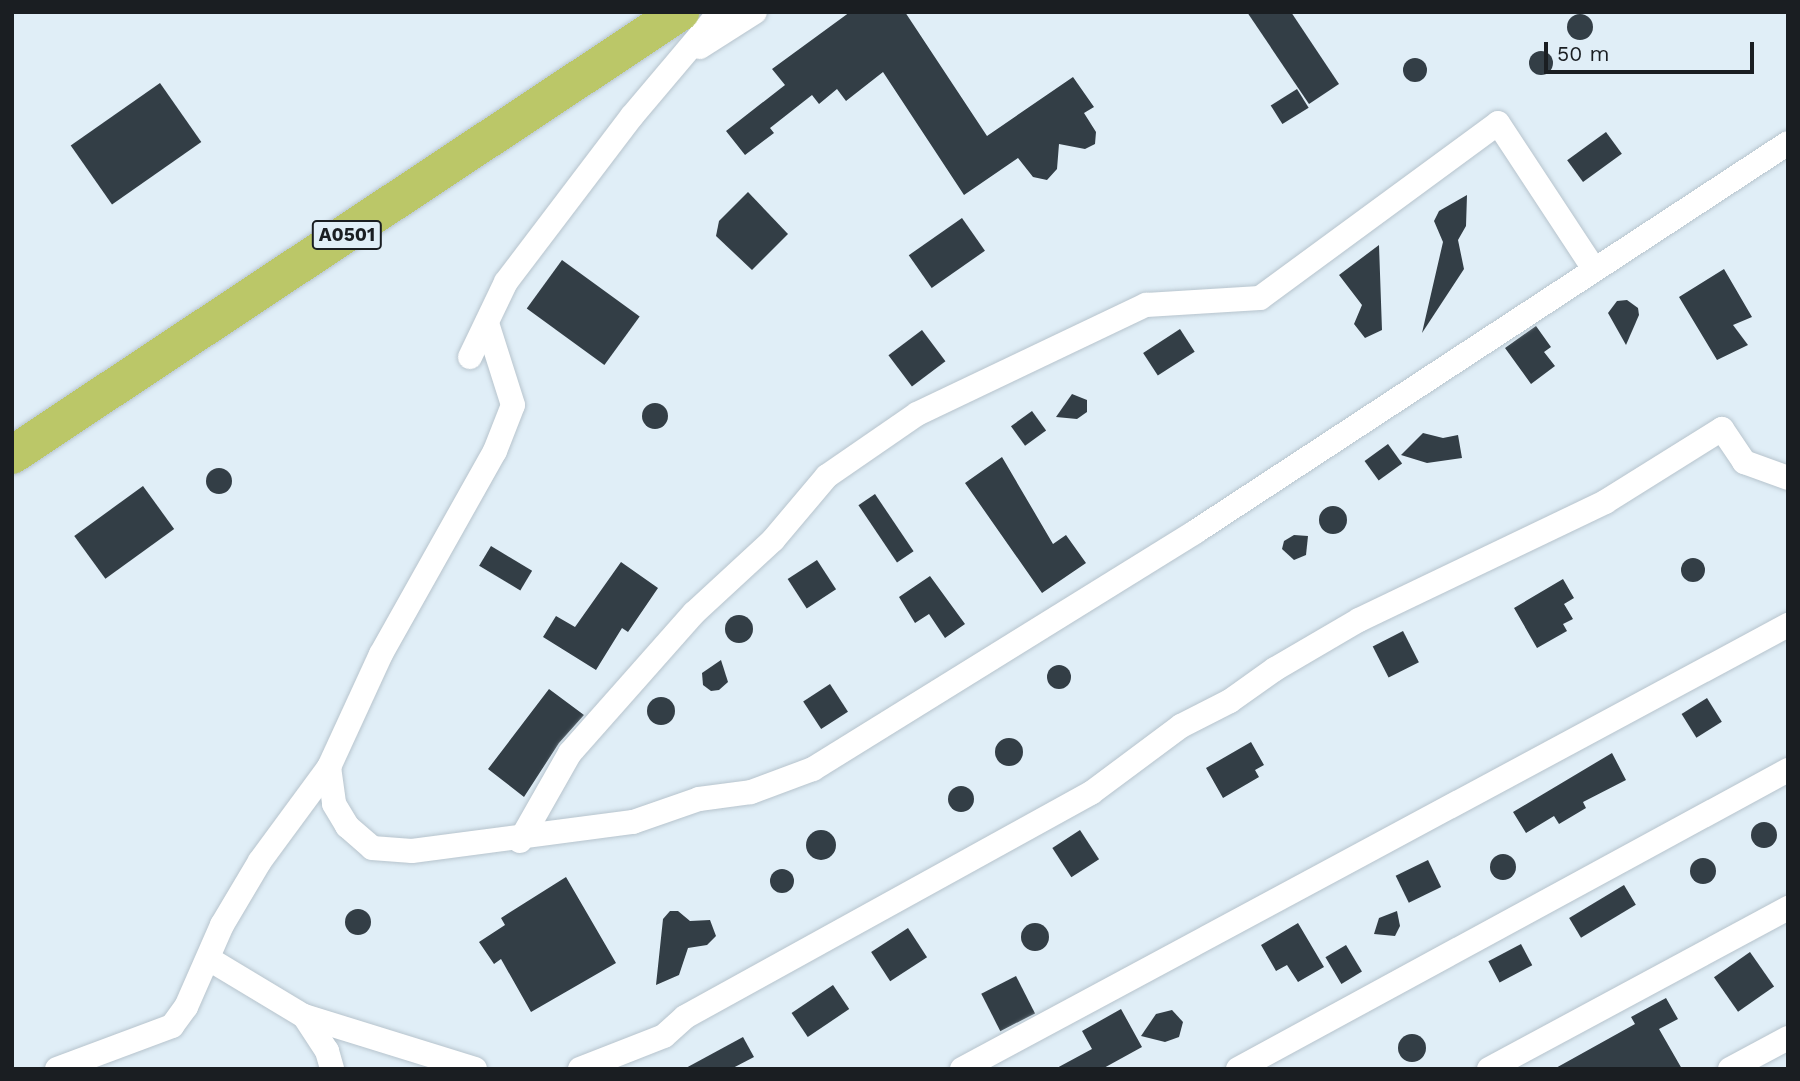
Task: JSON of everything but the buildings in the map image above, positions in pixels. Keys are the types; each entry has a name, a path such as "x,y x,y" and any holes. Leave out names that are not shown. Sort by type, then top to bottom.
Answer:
{"highway":[{"name":"A0501","path":"12,455 680,12"}],"street":[{"path":"470,357 506,282 720,12"},
{"path":"681,58 755,12"},
{"path":"520,841 570,753 694,613 773,540 827,476 917,414 1146,306 1261,298 1498,123 1594,269"},
{"path":"330,767 334,804 347,826 372,848 412,851 520,841 633,822 699,799 751,792 813,769 1195,532 1788,143"},
{"path":"57,1069 172,1026 209,958 222,925 260,861 330,767 381,654 495,451 513,405 486,323"},
{"path":"580,1069 664,1036 685,1017 1091,793 1181,726 1230,701 1359,620 1605,502 1722,429 1744,462 1788,478"},
{"path":"962,1069 1788,625"},
{"path":"1238,1069 1788,770"},
{"path":"1489,1069 1788,908"},
{"path":"209,958 304,1016 475,1069"},
{"path":"304,1016 327,1051 332,1069"},
{"path":"1730,1069 1788,1038"}]}
